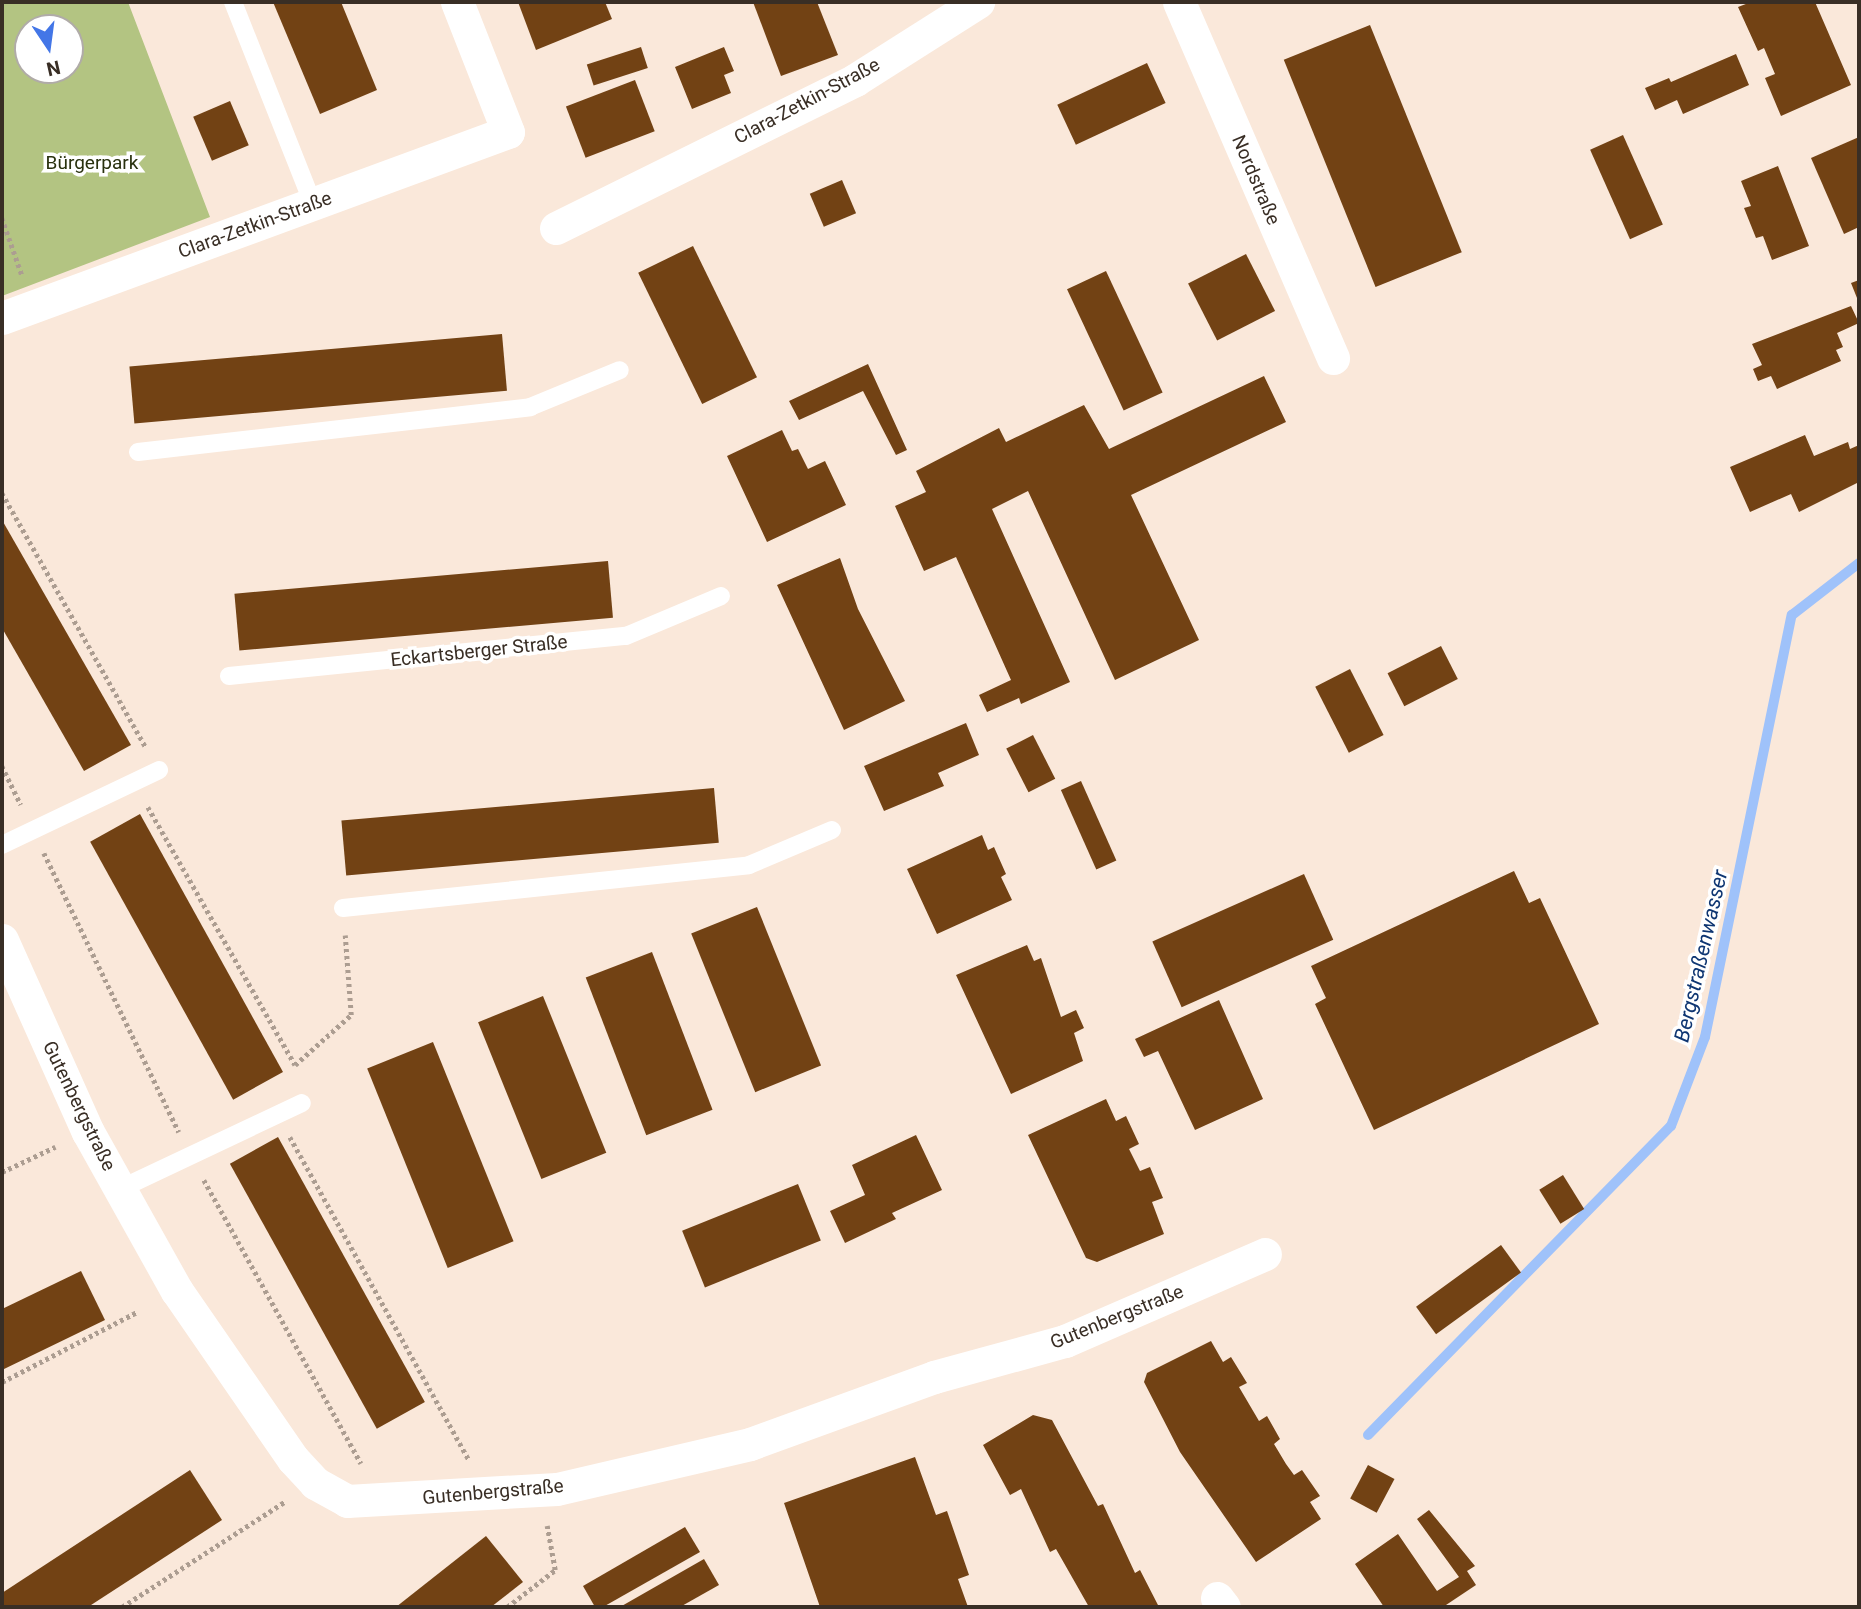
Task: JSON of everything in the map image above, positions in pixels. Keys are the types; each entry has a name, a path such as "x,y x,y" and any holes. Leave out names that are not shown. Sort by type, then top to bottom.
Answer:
{"street":[{"name":"Clara-Zetkin-Straße","path":"2,318 508,132 457,2"},
{"name":"Clara-Zetkin-Straße","path":"556,228 855,79 978,2"},
{"name":"Nordstraße","path":"1179,2 1333,358"},
{"name":"Gutenbergstraße","path":"2,940 88,1132 177,1291 293,1459 314,1483 347,1501 541,1490 750,1444 934,1377 1065,1341 1265,1254"}],"lane":[{"path":"233,2 313,204"},
{"path":"138,452 530,407 620,370"},
{"name":"Eckartsberger Straße","path":"229,676 626,636 721,596"},
{"path":"2,845 159,770"},
{"path":"343,908 749,865 832,830"},
{"path":"120,1189 302,1103"}],"path":[{"path":"2,218 33,306"},
{"path":"2,493 159,770"},
{"path":"2,766 191,1156 382,1501"},
{"path":"134,782 295,1065 351,1015 343,908"},
{"path":"278,1115 488,1493"},
{"path":"2,1172 88,1132"},
{"path":"2,1382 137,1312"},
{"path":"122,1607 314,1483"},
{"path":"508,1607 555,1570 541,1490"}],"green space":[{"name":"Bürgerpark","path":"2,2 128,2 210,217 2,296"}],"building":[{"path":"273,2 341,2 377,90 320,114"},
{"path":"518,2 605,2 612,19 536,50"},
{"path":"753,2 817,2 838,55 781,76"},
{"path":"1751,2 1815,2 1851,85 1781,116 1765,78 1775,74 1764,48 1758,51 1738,7"},
{"path":"1370,25 1462,252 1376,287 1284,60"},
{"path":"641,47 648,68 594,86 587,65"},
{"path":"724,47 734,71 724,75 731,93 692,109 675,67"},
{"path":"1736,54 1749,85 1683,114 1677,100 1655,110 1645,88 1669,78 1671,82"},
{"path":"1147,63 1166,103 1076,145 1057,105"},
{"path":"635,80 655,131 586,158 566,107"},
{"path":"230,101 249,145 212,161 193,117"},
{"path":"1623,135 1663,225 1630,239 1590,150"},
{"path":"1859,137 1859,227 1844,234 1811,158"},
{"path":"1778,166 1809,246 1772,260 1763,236 1756,238 1744,208 1751,206 1741,181"},
{"path":"842,180 856,213 824,227 810,194"},
{"path":"693,246 757,377 702,404 638,273"},
{"path":"1246,254 1275,311 1217,341 1188,284"},
{"path":"1106,271 1163,392 1124,411 1067,289"},
{"path":"1859,280 1859,303 1851,283"},
{"path":"1851,306 1859,323 1837,333 1843,347 1836,350 1841,361 1777,389 1771,376 1758,381 1753,369 1762,365 1752,344"},
{"path":"502,334 507,391 134,423 129,367"},
{"path":"868,364 907,450 896,455 863,391 799,420 789,401"},
{"path":"1264,376 1286,422 1131,495 1199,640 1115,680 1028,491 992,509 1070,682 1021,704 1019,698 987,712 979,695 1011,680 956,557 924,571 895,506 926,492 916,471 999,428 1006,442 1084,405 1109,449"},
{"path":"782,430 792,451 798,449 808,469 825,461 846,505 767,542 727,456"},
{"path":"1805,435 1814,456 1848,442 1850,449 1859,445 1859,482 1799,512 1791,494 1750,512 1730,467"},
{"path":"2,520 131,745 84,771 2,628"},
{"path":"840,558 858,609 905,701 844,730 777,585"},
{"path":"608,561 613,618 239,650 234,594"},
{"path":"1441,646 1458,679 1404,706 1388,673"},
{"path":"1350,669 1384,735 1349,753 1315,687"},
{"path":"966,723 979,755 938,773 944,786 884,811 864,766"},
{"path":"1033,735 1055,779 1029,792 1006,749"},
{"path":"1081,781 1116,860 1096,869 1061,790"},
{"path":"714,788 719,843 346,875 341,821"},
{"path":"140,814 283,1072 233,1100 90,842"},
{"path":"982,835 988,850 994,847 1006,874 1001,877 1012,900 937,934 907,869"},
{"path":"1514,871 1529,903 1540,898 1599,1024 1374,1130 1315,1004 1326,998 1311,966"},
{"path":"1304,874 1333,940 1182,1007 1152,942"},
{"path":"757,907 821,1066 755,1092 691,934"},
{"path":"1027,945 1034,961 1041,958 1061,1017 1076,1010 1084,1028 1074,1033 1083,1061 1011,1094 956,975"},
{"path":"652,952 713,1110 646,1135 586,977"},
{"path":"543,996 606,1153 541,1179 478,1022"},
{"path":"1219,1000 1263,1099 1195,1130 1158,1051 1144,1057 1135,1039"},
{"path":"433,1042 514,1241 448,1268 367,1069"},
{"path":"1106,1099 1116,1121 1126,1116 1139,1144 1129,1149 1140,1171 1150,1167 1163,1198 1152,1202 1164,1234 1097,1262 1086,1258 1028,1135"},
{"path":"916,1135 942,1190 892,1213 896,1219 845,1243 830,1211 865,1195 852,1165"},
{"path":"278,1137 425,1402 377,1429 230,1164"},
{"path":"1563,1175 1584,1209 1560,1224 1539,1190"},
{"path":"798,1184 821,1241 705,1287 682,1231"},
{"path":"1501,1245 1521,1273 1436,1334 1416,1307"},
{"path":"81,1271 105,1320 2,1370 2,1309"},
{"path":"1211,1341 1223,1362 1231,1357 1247,1383 1239,1387 1259,1421 1267,1416 1280,1439 1274,1444 1286,1464 1294,1475 1302,1470 1320,1496 1310,1502 1321,1519 1256,1562 1180,1452 1144,1382 1147,1373"},
{"path":"1033,1415 1052,1420 1098,1506 1103,1504 1135,1573 1140,1570 1159,1607 1089,1607 1056,1549 1050,1552 1021,1489 1010,1495 983,1445"},
{"path":"915,1457 936,1515 947,1511 969,1575 958,1579 968,1607 820,1607 784,1503"},
{"path":"1368,1465 1394,1479 1377,1513 1350,1499"},
{"path":"190,1470 222,1520 88,1607 2,1607 2,1593"},
{"path":"1429,1510 1475,1566 1467,1571 1476,1585 1443,1607 1384,1607 1355,1564 1398,1534 1437,1591 1459,1577 1417,1519"},
{"path":"685,1527 700,1552 603,1607 595,1607 583,1586"},
{"path":"486,1536 523,1582 491,1607 396,1607"},
{"path":"704,1559 719,1585 680,1607 620,1607"}],"waterway":[{"name":"Bergstraßenwasser","path":"1368,1435 1671,1126 1705,1037 1792,615 1859,563"}]}
